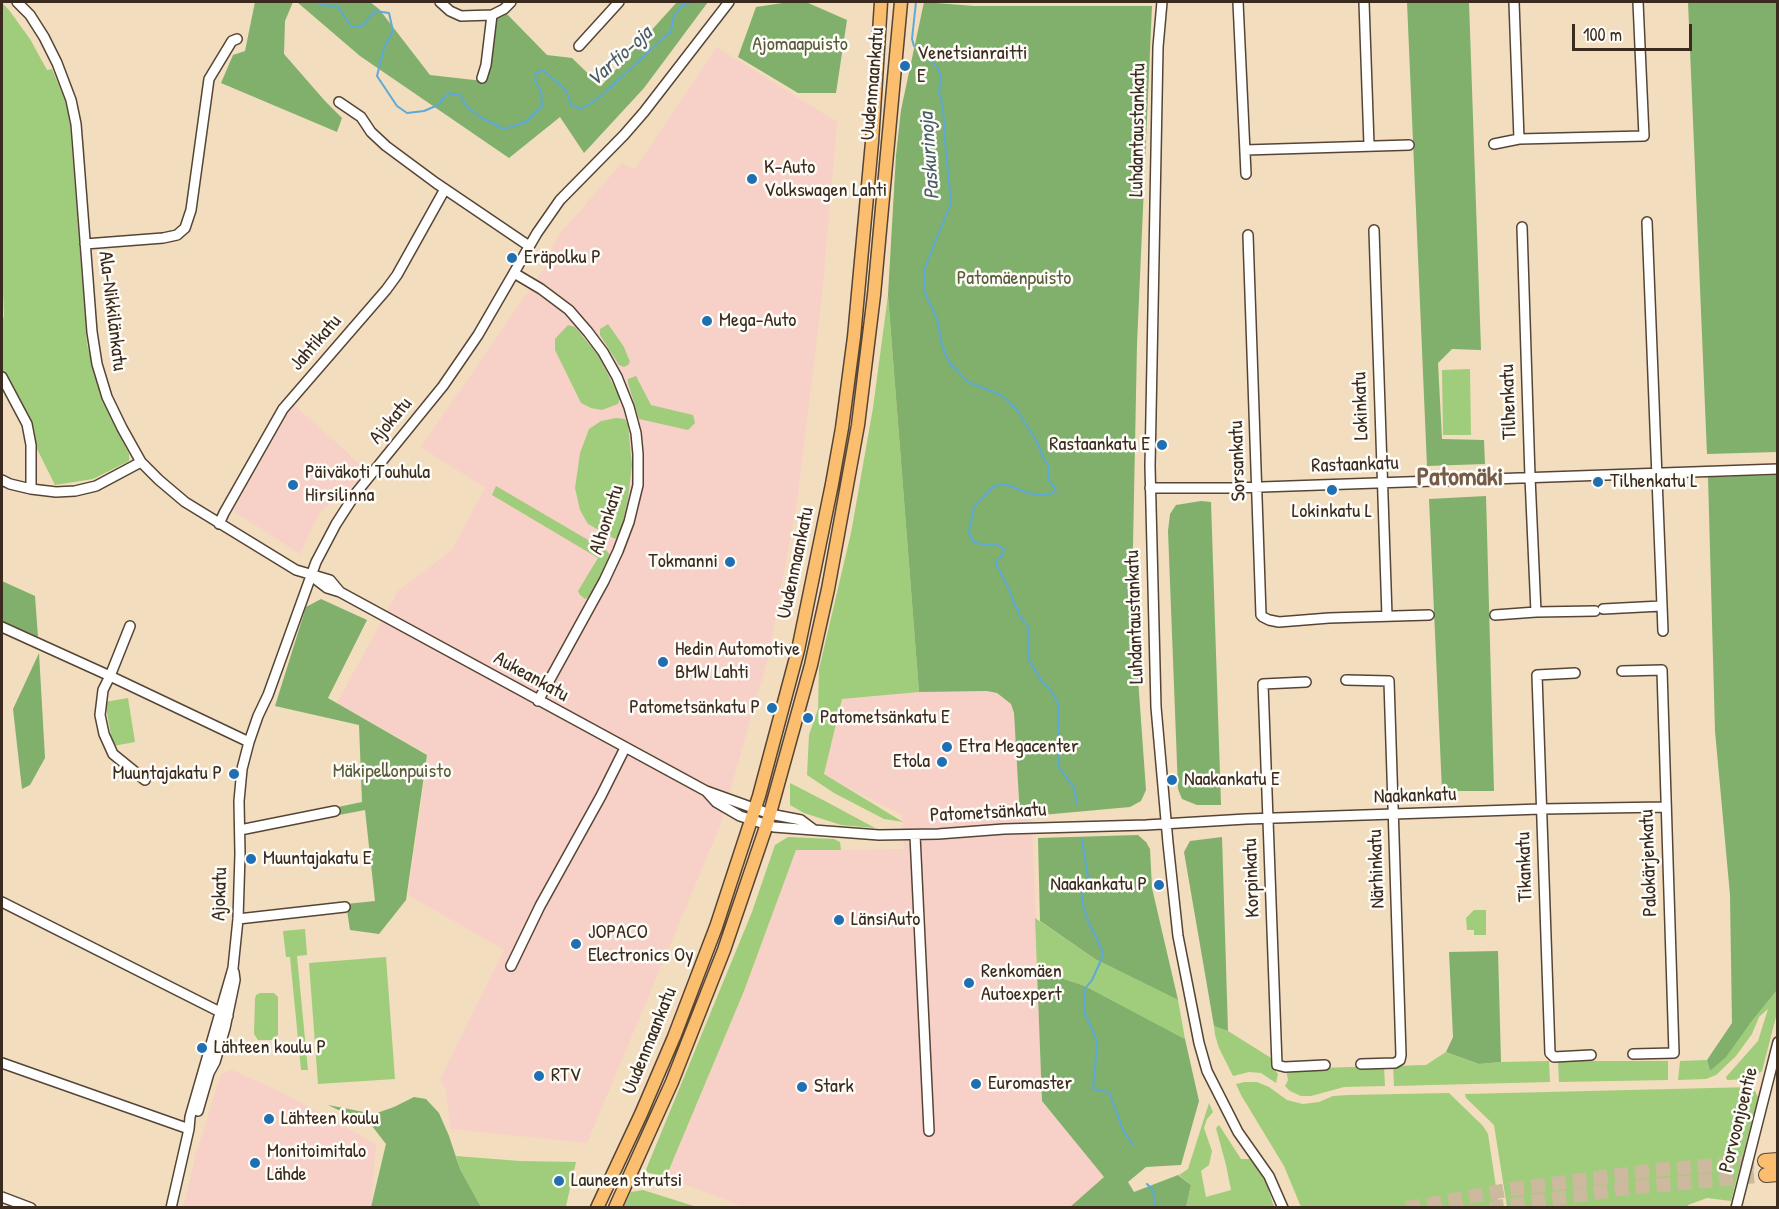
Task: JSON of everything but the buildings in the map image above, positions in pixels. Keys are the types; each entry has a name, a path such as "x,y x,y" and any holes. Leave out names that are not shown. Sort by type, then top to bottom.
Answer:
{"main road":[{"name":"Uudenmaankatu","path":"597,1208 674,1037 716,927 772,750 803,629 822,541 842,428 872,142 881,2"},
{"name":"Uudenmaankatu","path":"615,1208 672,1082 749,880 798,714 813,654 830,578 856,436 874,295 901,2"}],"street":[{"name":"Ala-Nikkilänkatu","path":"17,2 30,15 44,37 71,100 78,141 92,332 97,364 107,397 122,428 141,462 185,502 296,570 311,576"},
{"path":"440,2 450,11 461,16 492,15 504,9 511,2"},
{"path":"579,46 619,2"},
{"name":"Ajokatu","path":"171,1208 189,1129 194,1124 209,1073 215,1062 221,1041 224,1015 235,980 233,968 238,919 240,783 249,742 311,576 336,524 356,493 443,386 477,335 529,246 561,200 644,112 729,2"},
{"name":"Luhdantaustankatu","path":"1162,2 1158,47 1150,488 1156,707 1166,824 1179,936 1199,1043 1207,1071 1238,1132 1269,1176 1283,1208"},
{"path":"1238,2 1246,174"},
{"path":"1364,2 1370,145"},
{"path":"1514,2 1519,139"},
{"path":"1494,144 1519,139 1644,136 1638,2"},
{"path":"482,78 486,65 492,15"},
{"path":"85,244 163,238 177,235 185,228 191,210 209,79 232,41 237,39"},
{"path":"339,102 361,117 371,132 386,146 529,246"},
{"path":"1245,150 1409,145"},
{"name":"Jahtikatu","path":"219,524 283,408 386,290 397,275 445,189"},
{"path":"1647,222 1663,631"},
{"name":"Tilhenkatu","path":"1522,227 1536,612"},
{"name":"Lokinkatu","path":"1374,230 1387,616"},
{"name":"Sorsankatu","path":"1248,235 1263,617 1279,622 1387,616"},
{"name":"Alhonkatu","path":"514,273 569,310 603,352 617,376 629,407 636,433 638,454 638,485 629,522 618,551 538,701"},
{"path":"2,377 27,424 31,445 31,489"},
{"path":"2,480 31,489 56,492 75,491 96,486 141,462"},
{"name":"Rastaankatu","path":"1150,488 1257,487 1778,469"},
{"name":"Aukeankatu","path":"311,576 330,580 340,592 705,791 716,802 740,816 753,814"},
{"path":"1495,615 1661,606"},
{"path":"1387,616 1429,615"},
{"path":"130,626 103,690 100,715 104,734 113,754 145,780"},
{"path":"2,628 249,742"},
{"name":"Palokärjenkatu","path":"1622,671 1662,670 1674,1053 1633,1054"},
{"name":"Tikankatu","path":"1575,673 1537,675 1550,1053 1554,1057 1591,1055"},
{"name":"Närhinkatu","path":"1346,681 1389,681 1401,1055 1400,1060 1395,1063 1361,1064"},
{"name":"Korpinkatu","path":"1306,682 1263,684 1277,1065 1285,1067 1325,1065"},
{"path":"511,966 540,906 625,748"},
{"name":"Naakankatu","path":"1166,824 1541,809 1665,807"},
{"path":"240,830 335,811"},
{"name":"Patometsänkatu","path":"753,814 790,829 915,835 1004,829 1166,824"},
{"path":"915,835 929,1131"},
{"path":"2,902 224,1015"},
{"path":"238,919 345,907"},
{"name":"Porvoonjoentie","path":"1736,1208 1778,1042"},
{"path":"2,1063 189,1129"},
{"path":"2,1197 31,1208"}],"shaded area":[{"path":"717,47 837,122 822,296 797,502 768,658 720,826 587,1143 451,1129 446,1091 440,1079 504,950 408,895 428,754 337,703 398,591 452,550 485,488 421,447 543,270 557,237 622,163 635,169"},
{"path":"294,405 369,472 320,512 300,554 233,511"},
{"path":"987,691 997,693 1011,704 1014,713 1020,816 1032,816 1042,1101 1104,1177 1070,1208 744,1207 666,1177 744,991 796,850 904,849 902,815 824,775 842,699 919,692"},
{"name":"Lähteen koulu","path":"232,1070 285,1094 376,1144 371,1207 183,1208 196,1154 221,1074"}],"green space":[{"path":"255,2 293,2 285,21 284,54 342,118 337,132 221,83 233,55 245,51"},
{"path":"297,2 370,2 379,9 430,75 483,81 485,25 505,12 547,55 572,58 601,86 677,2 708,2 644,88 584,153 560,117 509,158 360,56"},
{"name":"Ajomaapuisto","path":"806,2 847,20 836,93 798,93 738,57 756,7"},
{"name":"Patomäenpuisto","path":"924,2 974,6 1152,6 1137,344 1132,595 1146,790 1141,801 1130,807 1020,817 1014,713 1011,704 997,693 987,691 919,692 888,295 896,155 901,110"},
{"path":"1407,2 1469,2 1481,350 1452,349 1438,363 1442,439 1484,440 1485,464 1427,466"},
{"path":"1688,2 1777,2 1777,452 1707,454"},
{"path":"2,3 30,39 47,70 52,69 65,100 70,124 87,344 101,397 129,454 129,461 93,479 55,485 36,447 31,423 2,370 2,319 4,317"},
{"path":"888,295 919,692 842,699 824,774 903,822 884,819 834,793 807,775 809,735 818,709 819,669 851,533 873,408"},
{"path":"608,324 624,347 630,362 624,367 619,365 600,335 600,329"},
{"path":"568,325 575,327 598,355 620,398 618,404 602,410 581,403 555,350 555,339"},
{"path":"1470,369 1471,435 1443,435 1442,370"},
{"path":"636,376 651,405 693,415 695,423 688,430 639,419 628,383 628,379"},
{"path":"625,419 628,425 632,465 628,499 620,534 615,539 588,524 580,510 575,488 580,453 589,429 601,421"},
{"path":"1777,475 1777,990 1726,1057 1710,1071 1707,1060 1732,1023 1730,895 1715,731 1708,477"},
{"path":"496,486 607,551 610,560 590,597 585,599 578,591 598,558 492,495"},
{"path":"1486,496 1494,791 1442,791 1429,499"},
{"path":"1201,501 1211,502 1221,805 1197,805 1182,799 1178,789 1168,531 1170,514 1176,505"},
{"path":"2,581 35,596 38,637 2,621"},
{"name":"Mäkipellonpuisto","path":"321,599 367,620 328,698 427,755 406,900 379,934 350,930 346,904 375,901 365,810 339,815 338,807 362,802 359,725 275,706 306,607"},
{"path":"39,653 45,758 30,785 22,789 13,709"},
{"path":"128,698 135,742 113,746 105,702"},
{"path":"790,783 875,828 841,825 804,813 790,805"},
{"path":"1138,835 1150,849 1152,888 1178,1000 1095,959 1040,921 1038,838"},
{"path":"788,837 834,839 840,842 841,850 796,850 744,991 666,1177 645,1172 752,912 775,845"},
{"path":"1222,837 1228,1031 1214,1026 1184,852 1190,841"},
{"path":"1474,910 1486,910 1486,935 1474,935 1474,930 1467,930 1466,918"},
{"path":"1035,918 1095,959 1178,1000 1185,1039 1085,986 1037,970"},
{"path":"305,929 307,955 297,956 308,1070 301,1070 290,957 286,957 283,931"},
{"path":"1498,951 1501,1062 1479,1064 1446,1052 1453,1037 1449,952"},
{"path":"386,957 395,1079 318,1084 309,963"},
{"path":"1037,970 1085,986 1185,1039 1199,1101 1181,1165 1146,1167 1128,1182 1134,1192 1178,1175 1191,1185 1186,1207 1070,1207 1104,1177 1042,1101"},
{"path":"1777,990 1777,1013 1762,1071 1752,1079 1727,1080 1726,1077 1758,1041 1768,1009 1759,1017 1752,1034 1736,1056 1716,1075 1706,1079 1678,1080 1680,1061 1707,1060 1710,1071"},
{"path":"260,993 274,993 278,997 278,1035 273,1040 258,1040 254,1034 255,999"},
{"path":"1214,1026 1228,1031 1271,1058 1272,1066 1278,1074 1276,1083 1261,1073 1249,1072 1233,1076 1219,1048"},
{"path":"1446,1052 1479,1064 1549,1061 1550,1082 1394,1086 1393,1066 1426,1065"},
{"path":"1558,1061 1668,1061 1668,1080 1559,1082"},
{"path":"1384,1066 1385,1086 1344,1087 1311,1096 1301,1096 1285,1086 1288,1080 1286,1069"},
{"path":"1257,1082 1269,1087 1287,1100 1303,1104 1319,1102 1333,1096 1449,1093 1483,1126 1488,1134 1499,1207 1301,1207 1284,1166 1236,1084"},
{"path":"1753,1087 1758,1097 1731,1201 1707,1198 1688,1205 1689,1208 1507,1207 1494,1125 1466,1098 1465,1094"},
{"path":"414,1097 426,1099 439,1113 460,1169 481,1207 371,1207 386,1144 372,1126 328,1105 374,1114"},
{"path":"1209,1103 1213,1112 1204,1128 1212,1151 1209,1165 1201,1171 1206,1197 1231,1190 1216,1128 1219,1125 1241,1159 1250,1159 1266,1182 1274,1207 1186,1207 1191,1185 1179,1175 1188,1169"},
{"path":"456,1156 576,1162 566,1206 481,1207 460,1169"},
{"path":"643,1190 697,1207 624,1207 631,1192"}],"waterway":[{"name":"Vartio-oja","path":"315,2 338,7 351,26 362,26 375,11 389,13 393,31 384,48 377,76 397,106 407,113 424,111 438,105 448,93 460,95 467,107 480,117 504,129 526,122 542,106 541,90 535,81 536,73 543,70 566,90 571,105 581,109 600,97 671,31 674,16 684,4 698,2"},
{"name":"Paskurinoja","path":"914,46 912,39 916,2"},
{"name":"Paskurinoja","path":"919,50 937,67 941,75 939,92 943,107 951,203 924,270 924,291 937,319 942,345 949,362 968,382 1001,395 1017,410 1048,464 1048,479 1056,490 1049,495 1040,495 1005,484 994,486 974,507 970,537 980,544 996,544 1004,549 1003,555 996,561 996,564 1019,615 1029,628 1028,659 1058,703 1059,767 1074,788 1077,804"},
{"name":"Paskurinoja","path":"1082,839 1088,878 1082,892 1083,906 1103,952 1092,980 1084,990 1085,1014 1097,1045 1093,1089 1109,1092 1123,1130 1133,1145"},
{"name":"Paskurinoja","path":"1147,1184 1153,1190 1156,1208"}],"tunnel":[{"path":"1407,1208 1513,1189 1656,1170 1765,1161"},
{"path":"1490,1208 1621,1189 1766,1175"}],"place":[{"name":"Venetsianraitti E","path":"905,66"},
{"name":"K-Auto Volkswagen Lahti","path":"752,179"},
{"name":"Eräpolku P","path":"512,258"},
{"name":"Mega-Auto","path":"707,321"},
{"name":"Rastaankatu E","path":"1162,445"},
{"name":"Tilhenkatu L","path":"1598,482"},
{"name":"Päiväkoti Touhula Hirsilinna","path":"293,485"},
{"name":"Lokinkatu L","path":"1332,490"},
{"name":"Tokmanni","path":"730,562"},
{"name":"Hedin Automotive BMW Lahti","path":"663,662"},
{"name":"Patometsänkatu P","path":"772,708"},
{"name":"Patometsänkatu E","path":"808,718"},
{"name":"Etra Megacenter","path":"947,747"},
{"name":"Etola","path":"942,762"},
{"name":"Muuntajakatu P","path":"234,774"},
{"name":"Naakankatu E","path":"1172,780"},
{"name":"Muuntajakatu E","path":"251,859"},
{"name":"Naakankatu P","path":"1159,885"},
{"name":"LänsiAuto","path":"839,920"},
{"name":"JOPACO Electronics Oy","path":"576,944"},
{"name":"Renkomäen Autoexpert","path":"969,983"},
{"name":"Lähteen koulu P","path":"202,1048"},
{"name":"RTV","path":"539,1076"},
{"name":"Euromaster","path":"976,1084"},
{"name":"Stark","path":"802,1087"},
{"name":"Lähteen koulu","path":"269,1119"},
{"name":"Monitoimitalo Lähde","path":"255,1163"},
{"name":"Launeen strutsi","path":"559,1181"}],"district":[{"name":"Patomäki","path":"1460,478"}]}
